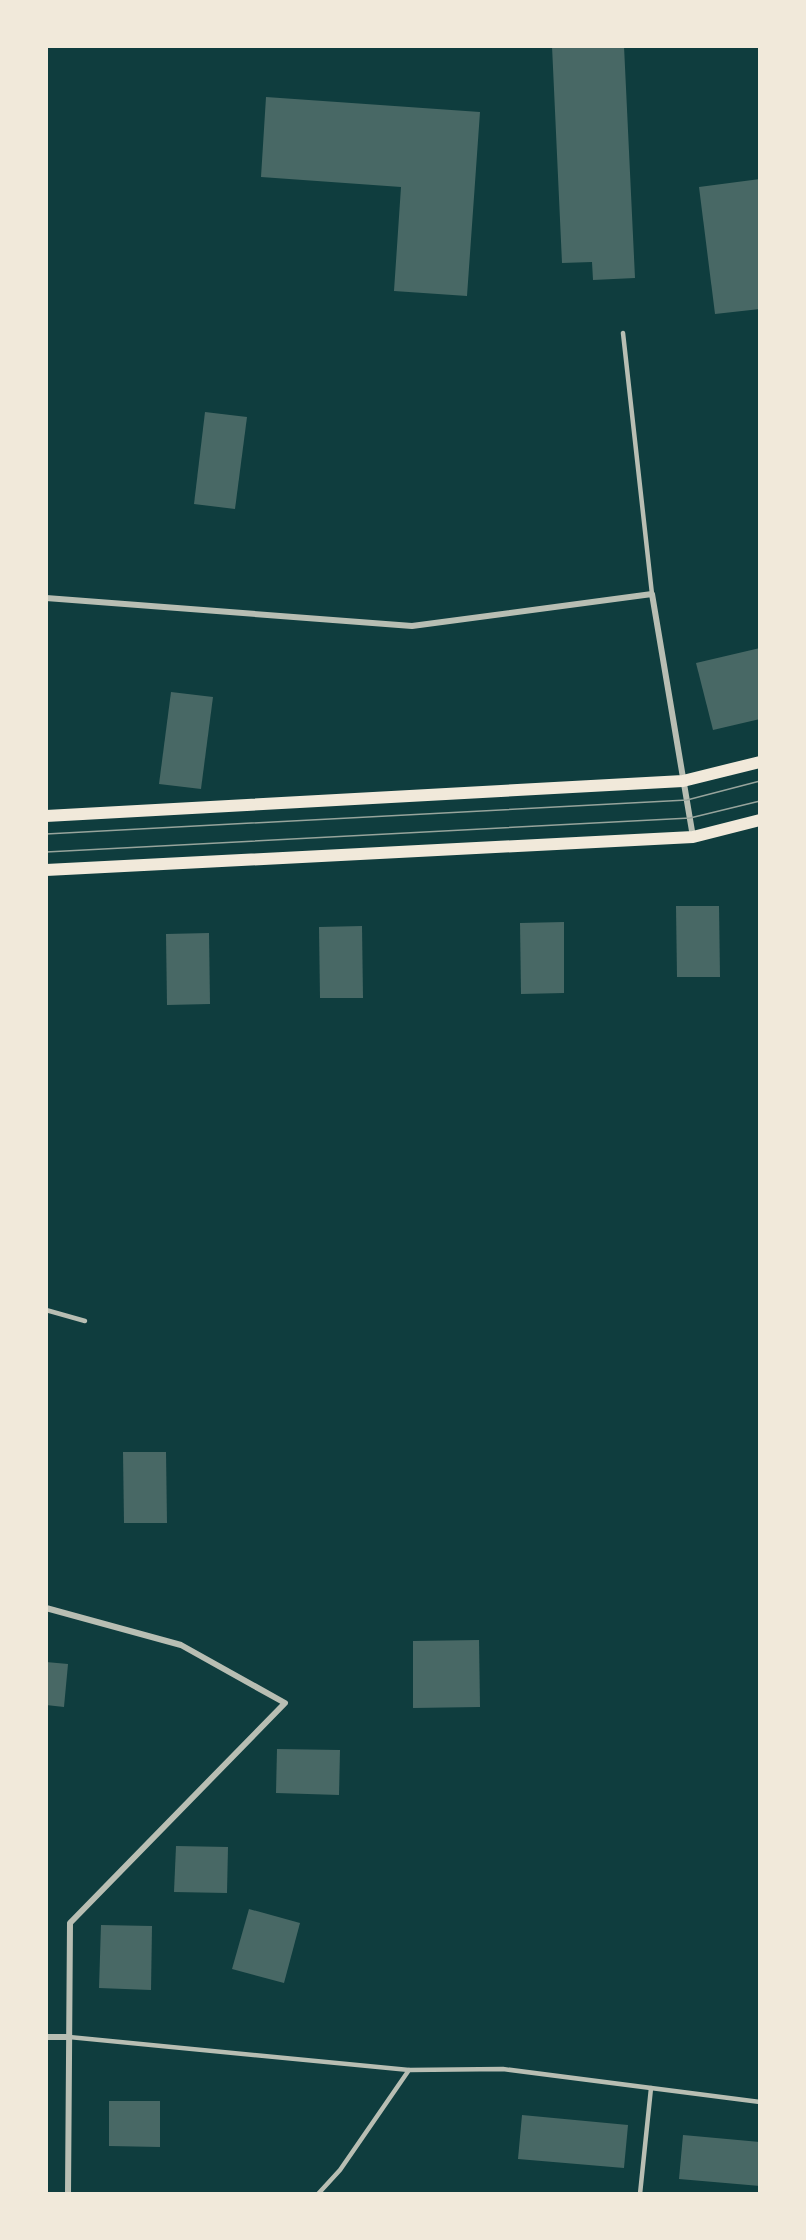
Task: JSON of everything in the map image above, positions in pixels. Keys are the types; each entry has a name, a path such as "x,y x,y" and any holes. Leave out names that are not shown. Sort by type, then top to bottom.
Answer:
{"main road":[{"path":"46,816 683,781 759,762"},
{"path":"46,870 693,837 759,820"}],"street":[{"path":"46,598 412,626 652,594 693,837"},
{"path":"46,1608 181,1646 285,1703 70,1923 68,2193"},
{"path":"46,2037 69,2037"}],"lane":[{"path":"623,333 652,594"},
{"path":"46,1310 85,1321"},
{"path":"69,2037 409,2070 503,2069 759,2102"},
{"path":"318,2193 340,2170 409,2070"},
{"path":"640,2193 651,2088"}],"building":[{"path":"552,46 624,46 635,278 593,280 592,262 562,263"},
{"path":"266,97 480,112 467,296 394,291 401,187 261,177"},
{"path":"760,179 760,309 715,314 699,187"},
{"path":"205,412 247,417 235,509 194,504"},
{"path":"760,648 760,719 713,730 696,663"},
{"path":"171,692 213,697 201,789 159,784"},
{"path":"676,906 719,906 720,977 677,977"},
{"path":"564,922 564,993 521,994 520,923"},
{"path":"362,926 363,998 320,998 319,927"},
{"path":"209,933 210,1004 167,1005 166,934"},
{"path":"123,1452 166,1452 167,1523 124,1523"},
{"path":"479,1640 480,1707 413,1708 413,1641"},
{"path":"46,1662 68,1664 64,1707 46,1705"},
{"path":"277,1749 340,1750 339,1795 276,1793"},
{"path":"176,1846 228,1847 227,1893 174,1892"},
{"path":"249,1909 300,1923 284,1983 232,1969"},
{"path":"101,1925 152,1926 151,1990 99,1988"},
{"path":"109,2101 160,2101 160,2147 109,2146"},
{"path":"522,2115 628,2125 624,2168 518,2159"},
{"path":"683,2135 760,2142 760,2186 679,2179"}],"tram line":[{"path":"46,834 687,800 760,781"},
{"path":"46,852 690,818 760,801"}]}
